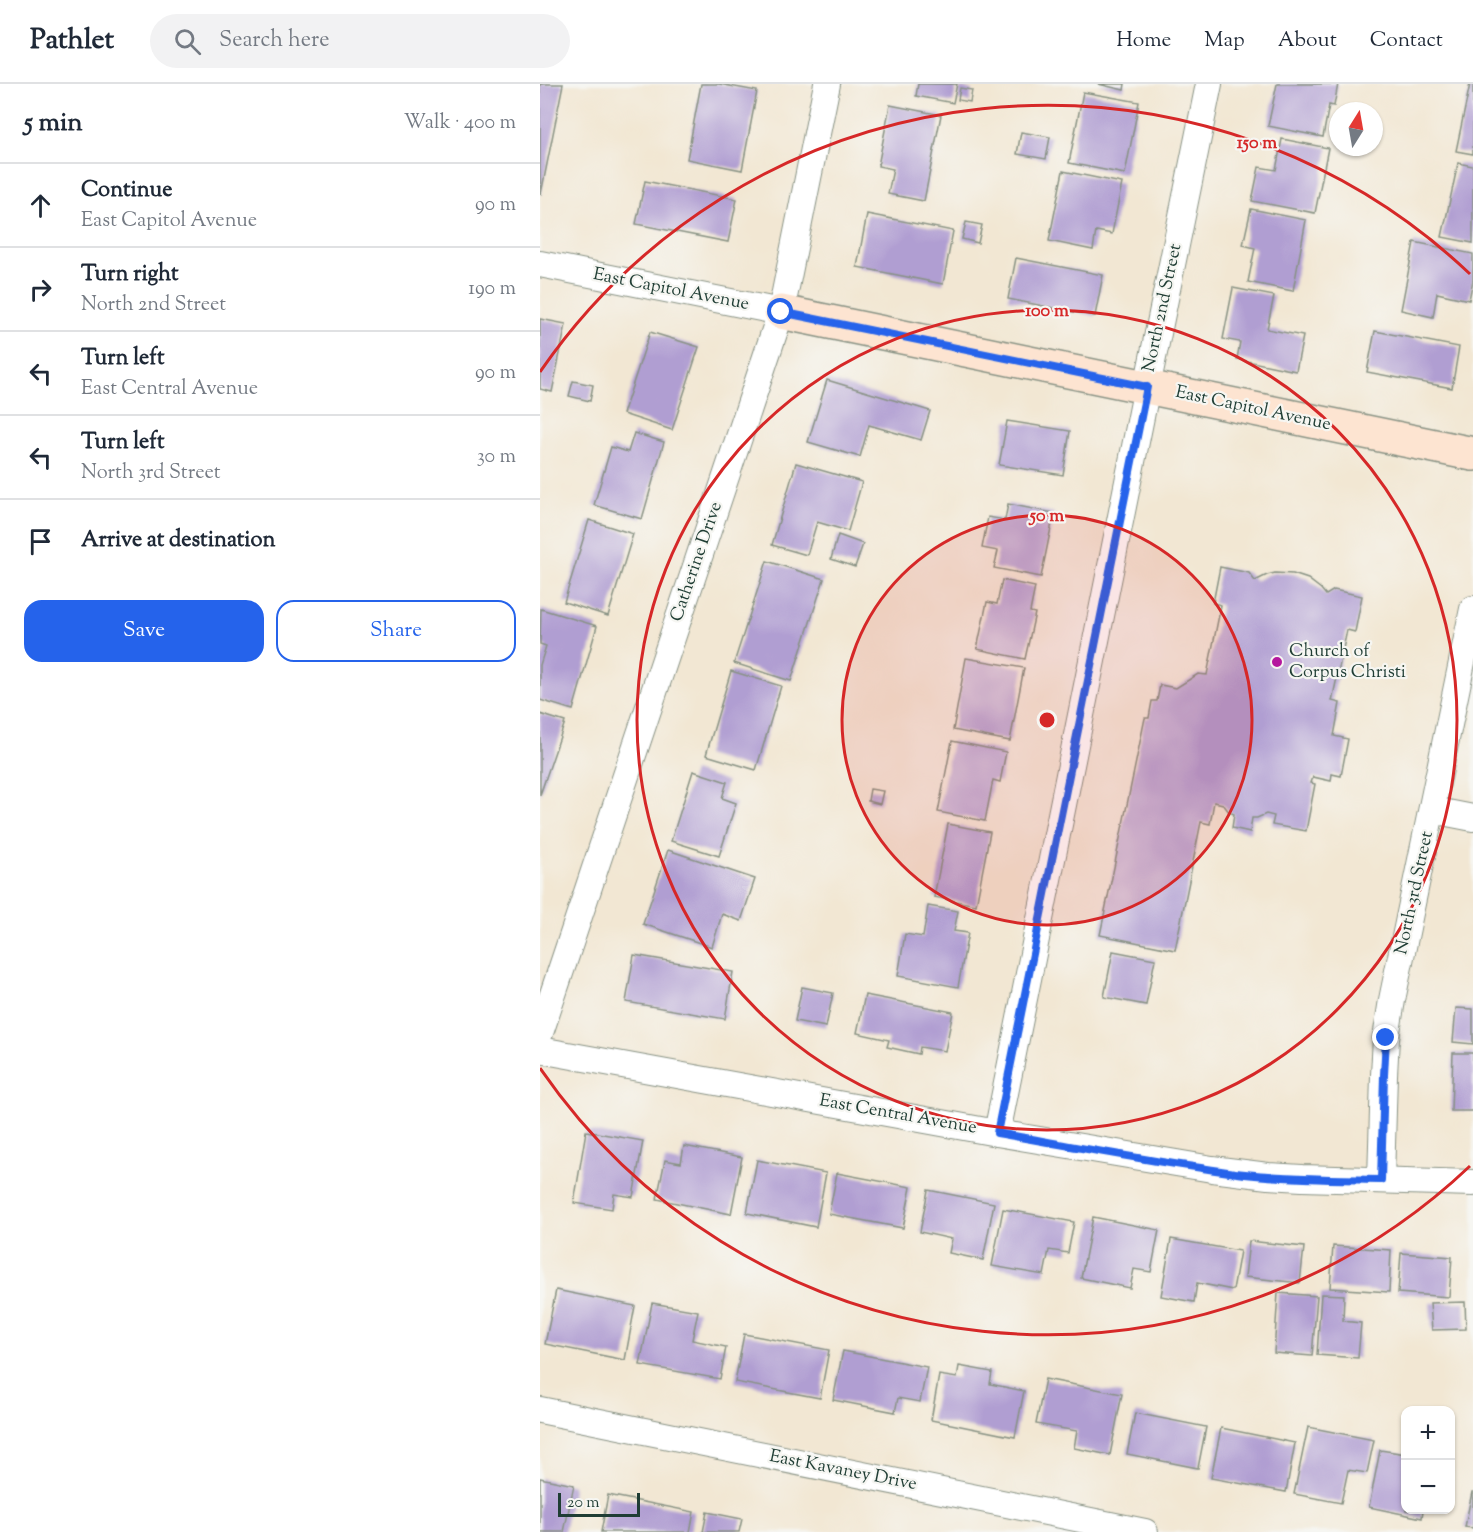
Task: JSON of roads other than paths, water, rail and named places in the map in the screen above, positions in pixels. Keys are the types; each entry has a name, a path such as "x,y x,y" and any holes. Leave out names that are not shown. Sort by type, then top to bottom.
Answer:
{"street":[{"name":"Catherine Drive","path":"540,1033 781,312 827,84"},
{"name":"North 2nd Street","path":"997,1133 1209,84"},
{"name":"East Capitol Avenue","path":"540,264 1473,454"},
{"name":"North 3rd Street","path":"1381,1180 1386,1038 1392,1000 1473,609"},
{"path":"1432,810 1473,818"},
{"name":"East Central Avenue","path":"540,1050 997,1133 1244,1174 1473,1183"},
{"name":"East Kavaney Drive","path":"540,1410 1145,1532"}],"place":[{"name":"Church of Corpus Christi","path":"1277,662"}]}
